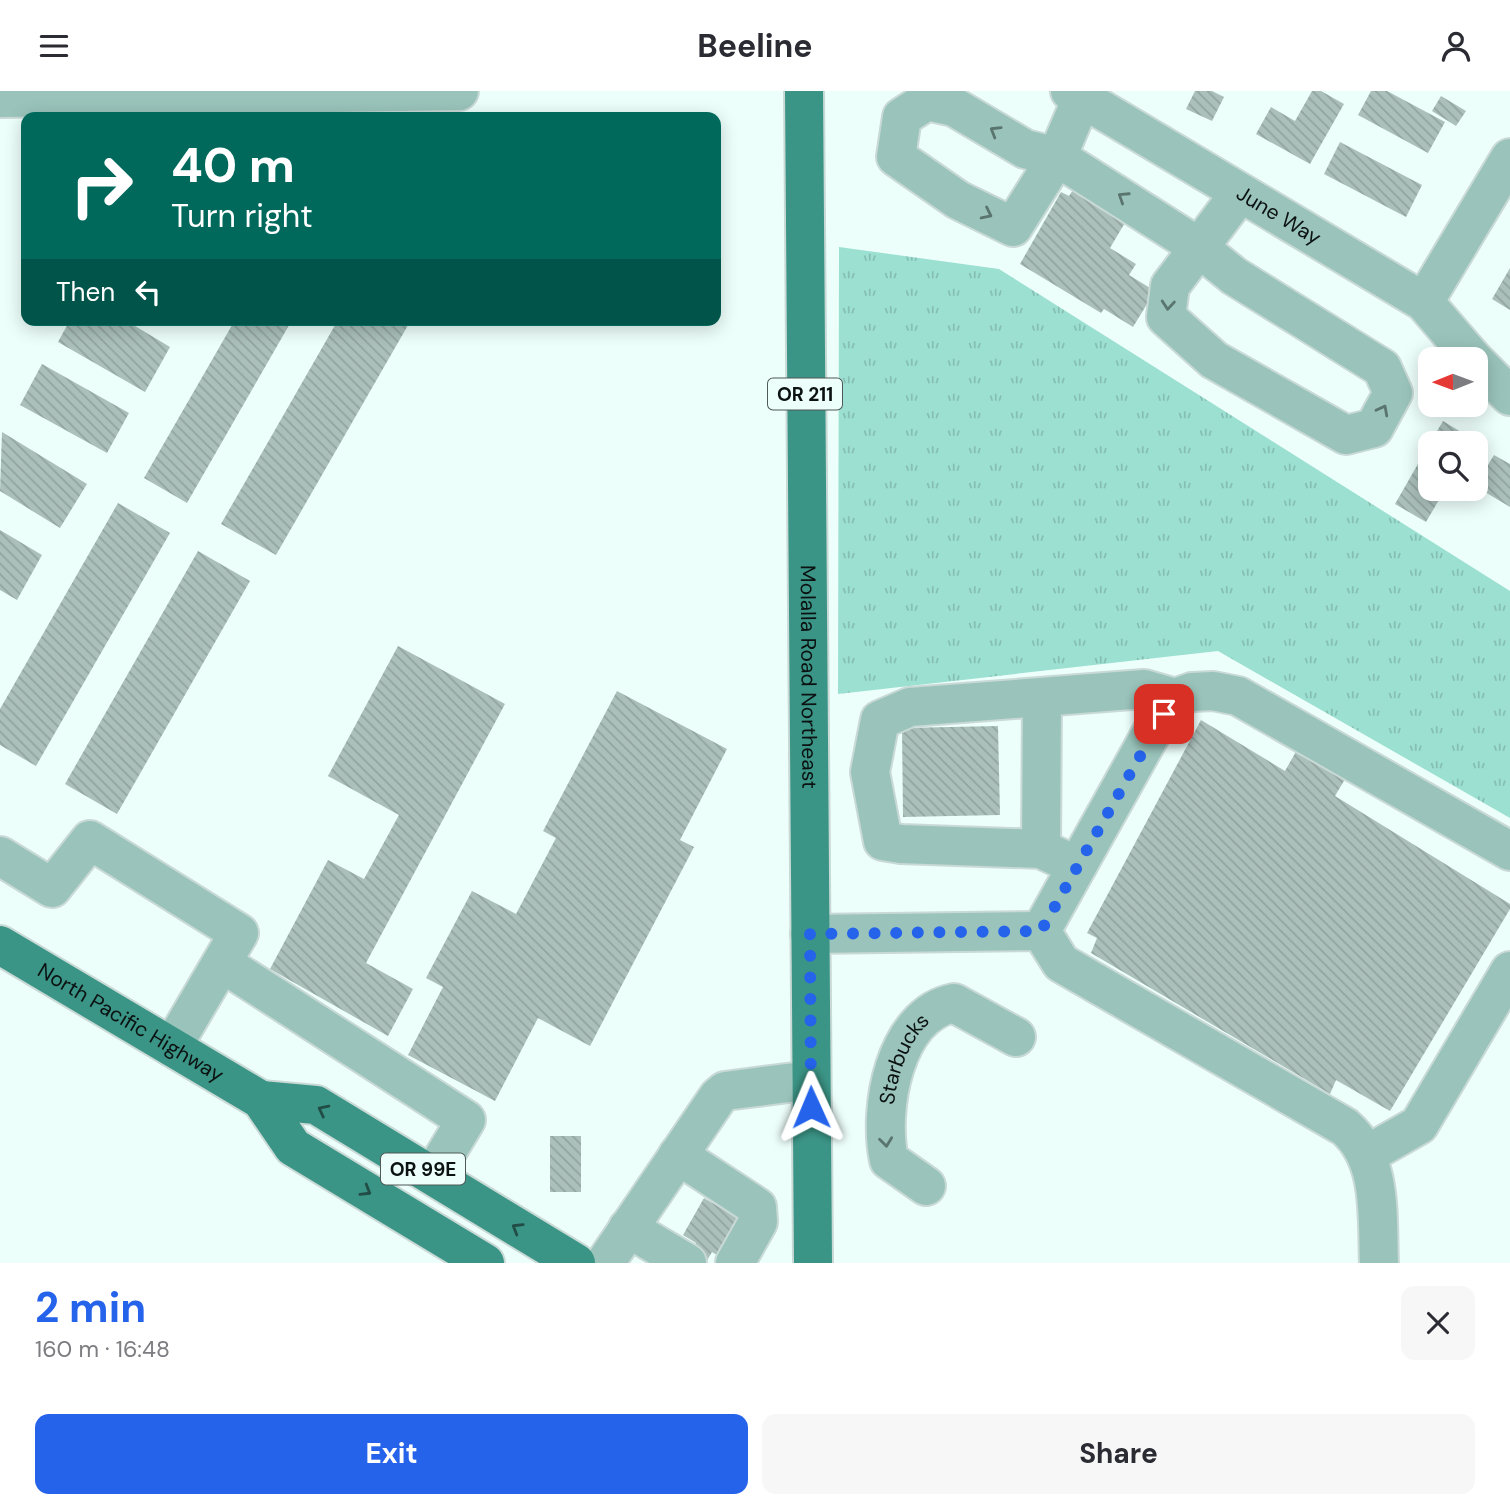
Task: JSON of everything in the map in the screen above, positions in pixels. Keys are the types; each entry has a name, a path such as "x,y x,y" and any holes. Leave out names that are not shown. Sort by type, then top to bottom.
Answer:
{"main road":[{"name":"Molalla Road Northeast","path":"804,91 813,1263"},
{"name":"North Pacific Highway","path":"0,944 261,1100 293,1147 485,1263"},
{"name":"North Pacific Highway","path":"261,1100 316,1105 576,1263"},
{"path":"409,1217 433,1175"}],"street":[{"path":"0,98 459,91"},
{"path":"1076,95 1057,157 1197,246 1234,276 1382,368 1393,393 1374,428 1346,435 1214,360 1166,317 1170,286 1197,246 1240,193"},
{"name":"June Way","path":"1076,95 1424,302 1463,347"},
{"path":"1424,302 1500,170 1510,158"},
{"name":"June Way","path":"1488,374 1510,396"},
{"path":"1077,866 1041,849 883,841 870,772 880,720 910,707 1144,689 1175,698 1192,692 1213,691 1238,696 1510,851"},
{"path":"1041,849 1042,697"},
{"path":"1041,931 1153,730 1175,698"},
{"path":"0,856 52,888 90,839 239,933 172,1047"},
{"path":"810,934 1041,931"},
{"path":"1041,931 1060,963 1345,1127 1368,1154 1375,1192 1379,1263"},
{"path":"222,963 466,1120 433,1175"},
{"path":"1368,1154 1419,1125 1510,971"},
{"name":"Starbucks","path":"926,1186 889,1160 884,1137 891,1072 920,1021 939,1006 954,1003 1016,1037"},
{"path":"605,1263 718,1097 725,1091 811,1080"},
{"path":"678,1155 757,1207 758,1222 735,1263"},
{"path":"628,1228 687,1263"}],"green space":[{"path":"839,247 999,269 1510,591 1510,818 1218,651 838,694"}],"building":[{"path":"1195,91 1212,91 1224,97 1212,121 1186,109"},
{"path":"1312,91 1321,91 1344,104 1310,164 1256,134 1271,107 1295,121"},
{"path":"1371,91 1387,91 1445,122 1428,153 1358,115"},
{"path":"1441,96 1466,111 1456,126 1432,111"},
{"path":"1340,142 1422,185 1406,217 1324,174"},
{"path":"1077,184 1129,216 1110,248 1136,264 1129,275 1155,291 1133,327 1104,309 1101,313 1020,264 1061,192 1069,196"},
{"path":"1510,268 1510,310 1492,299"},
{"path":"67,326 135,326 170,347 145,392 58,342"},
{"path":"232,326 289,326 187,503 144,478"},
{"path":"335,326 408,326 276,555 221,524"},
{"path":"42,364 129,413 107,453 20,405"},
{"path":"1443,421 1459,431 1437,431"},
{"path":"2,432 87,484 60,528 0,491"},
{"path":"1494,455 1510,464 1510,507 1488,494 1488,465"},
{"path":"1418,464 1418,501 1438,501 1426,522 1395,504"},
{"path":"118,503 170,533 36,766 0,745 0,709"},
{"path":"0,530 42,555 17,600 0,590"},
{"path":"198,551 250,581 117,814 65,784"},
{"path":"398,646 505,704 366,963 413,989 388,1036 270,969 328,860 364,879 399,815 328,776"},
{"path":"617,691 727,749 680,840 694,847 590,1046 538,1018 495,1101 408,1055 443,987 426,978 472,891 516,914 556,838 543,831"},
{"path":"1201,720 1285,771 1302,741 1351,769 1335,796 1510,904 1510,909 1390,1111 1336,1080 1330,1094 1091,953 1097,938 1087,933"},
{"path":"998,726 1000,815 903,817 902,728"},
{"path":"550,1136 581,1136 581,1192 550,1192"},
{"path":"704,1198 743,1221 726,1261 712,1252 706,1262 691,1253 696,1243 683,1235"}],"route":[{"path":"811,1107 810,934 1041,931 1164,714"}]}
